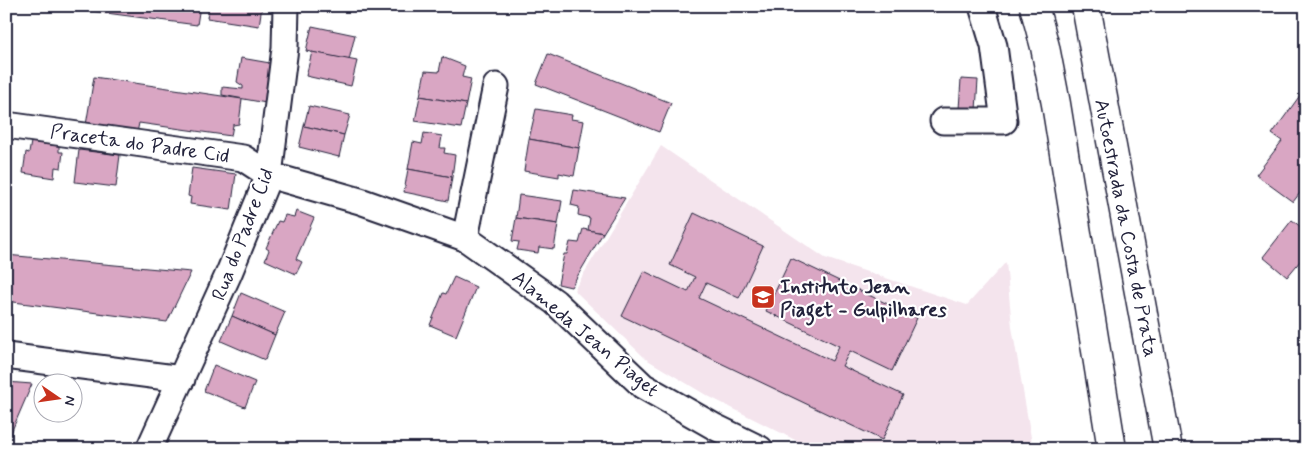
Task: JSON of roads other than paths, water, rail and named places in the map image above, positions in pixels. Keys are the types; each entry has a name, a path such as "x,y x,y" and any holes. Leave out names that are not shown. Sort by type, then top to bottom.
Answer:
{"highway":[{"path":"1034,6 1045,47 1056,104 1112,449"},
{"name":"Autoestrada da Costa de Prata","path":"1086,6 1168,449"}],"street":[{"name":"Rua do Padre Cid","path":"149,449 229,273 269,175 286,48 286,6"},
{"path":"943,121 1004,121 994,46 982,6"},
{"path":"465,238 496,86"},
{"name":"Praceta do Padre Cid","path":"6,124 243,158 269,175"},
{"name":"Alameda Jean Piaget","path":"269,175 360,201 465,238 555,302 643,386 715,427 760,449"},
{"path":"6,356 182,379"}],"place":[{"name":"Instituto Jean Piaget - Gulpilhares","path":"763,297"}]}
